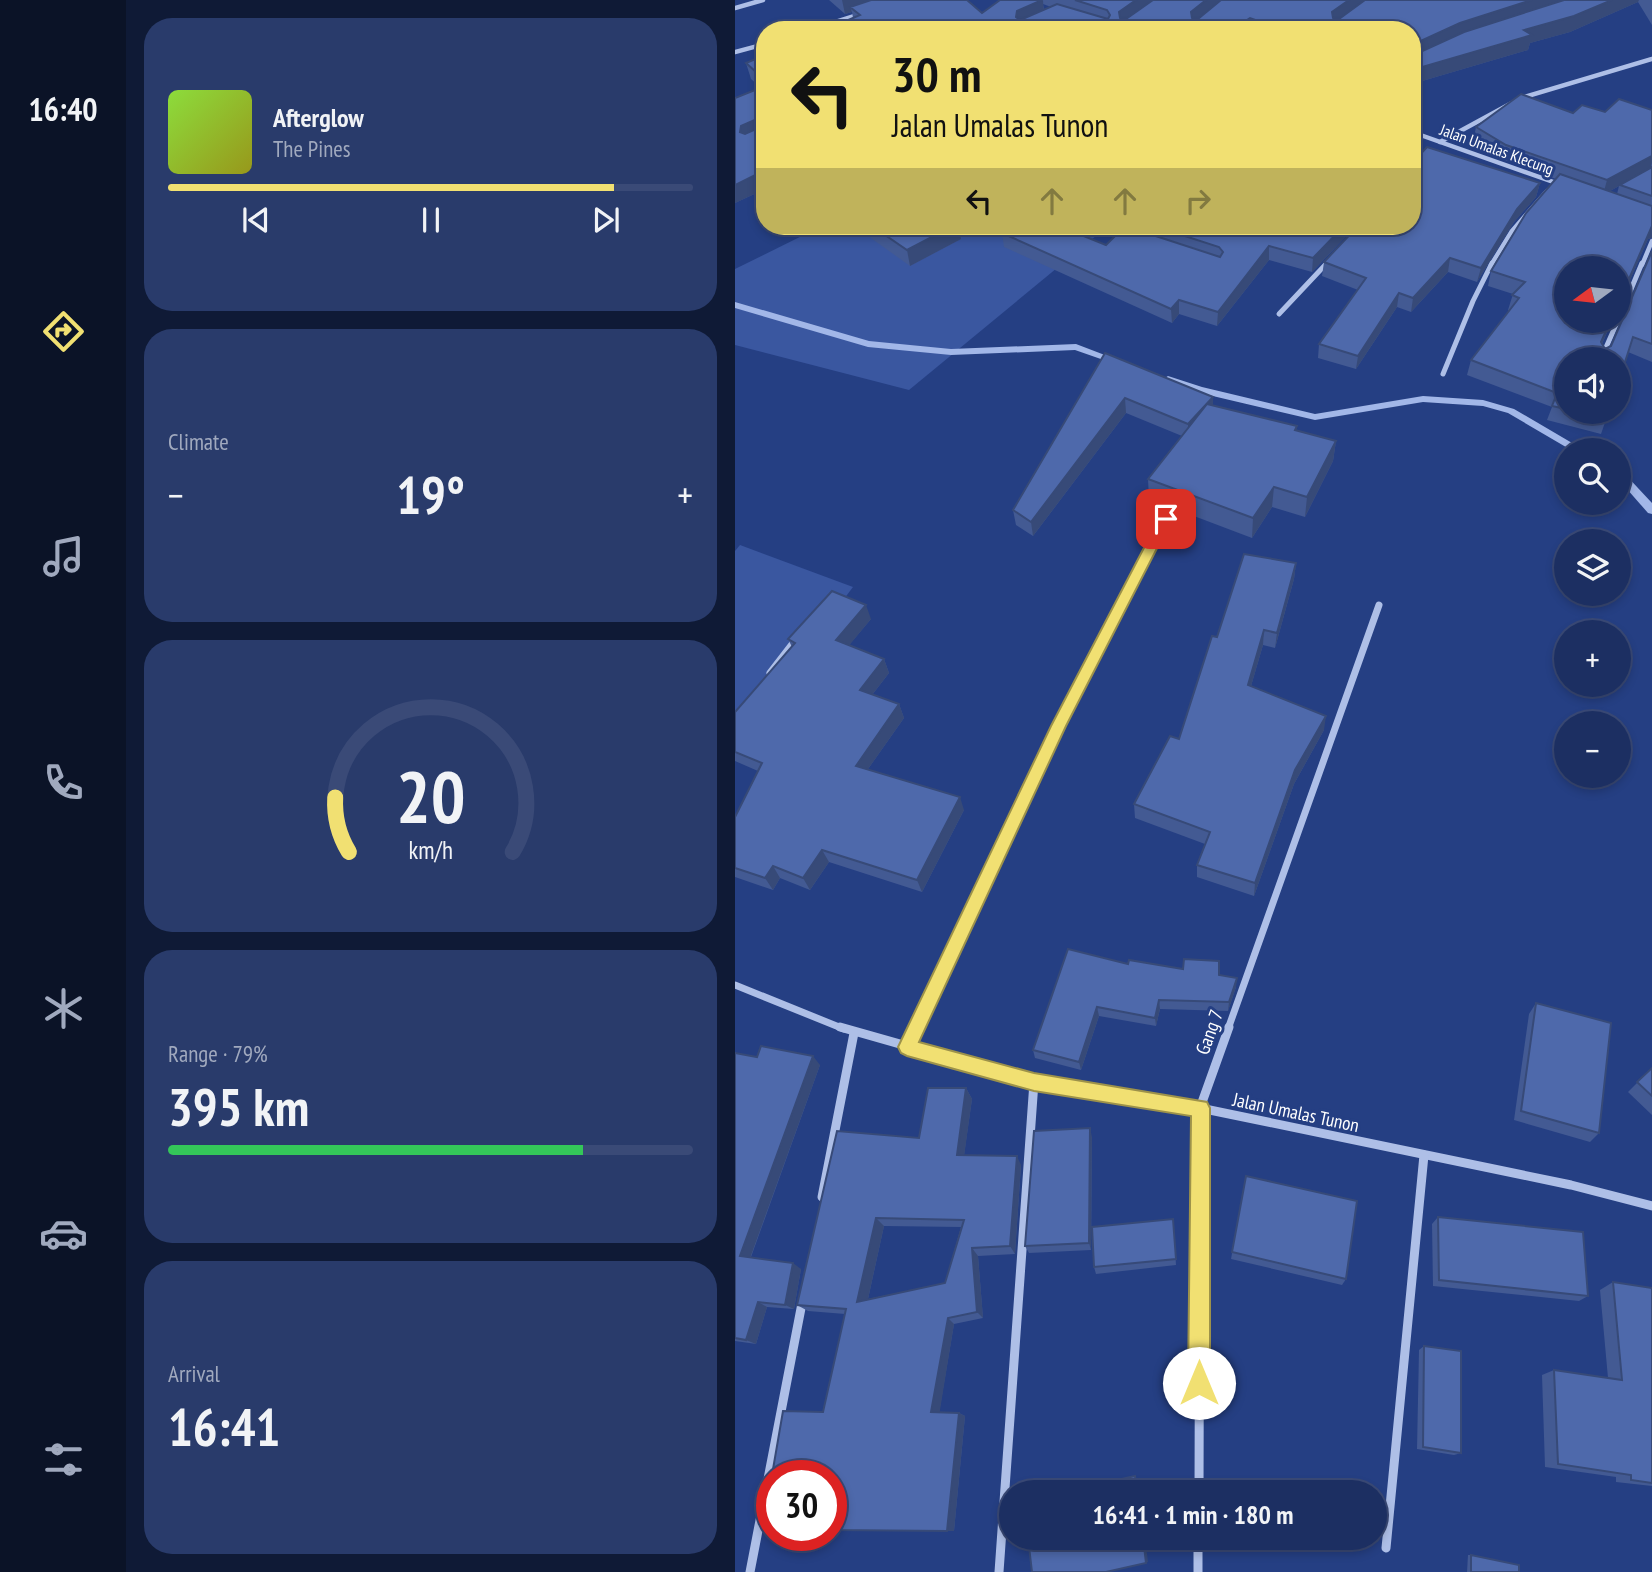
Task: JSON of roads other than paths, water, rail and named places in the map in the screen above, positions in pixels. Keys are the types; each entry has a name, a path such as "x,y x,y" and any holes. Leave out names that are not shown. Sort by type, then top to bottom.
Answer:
{"street":[{"path":"735,8 763,0"},
{"path":"839,21 872,11"},
{"path":"735,52 756,46"},
{"path":"1430,147 1521,98 1652,59"},
{"name":"Jalan Umalas Klecung","path":"1421,135 1567,187"},
{"path":"1443,374 1465,317 1489,270 1525,211 1555,183"},
{"path":"1631,289 1652,241"},
{"path":"1279,314 1334,256"},
{"path":"907,1047 1058,726 1166,519"},
{"name":"Gang 7","path":"1199,1480 1200,1108 1379,605"},
{"path":"761,685 803,630"},
{"name":"Jalan Umalas Tunon","path":"735,985 854,1033 1034,1082 1200,1108 1571,1185 1652,1206"},
{"path":"820,1208 854,1033"},
{"path":"999,1572 1034,1082"},
{"path":"1387,1538 1424,1155"},
{"path":"750,1572 804,1289"},
{"path":"1198,1550 1198,1572"}],"waterway":[{"path":"735,305 868,344 951,352 1076,347 1118,362"},
{"path":"1168,379 1200,390 1315,417 1423,399 1483,403 1511,411 1558,438"},
{"path":"1631,487 1652,510"}]}
